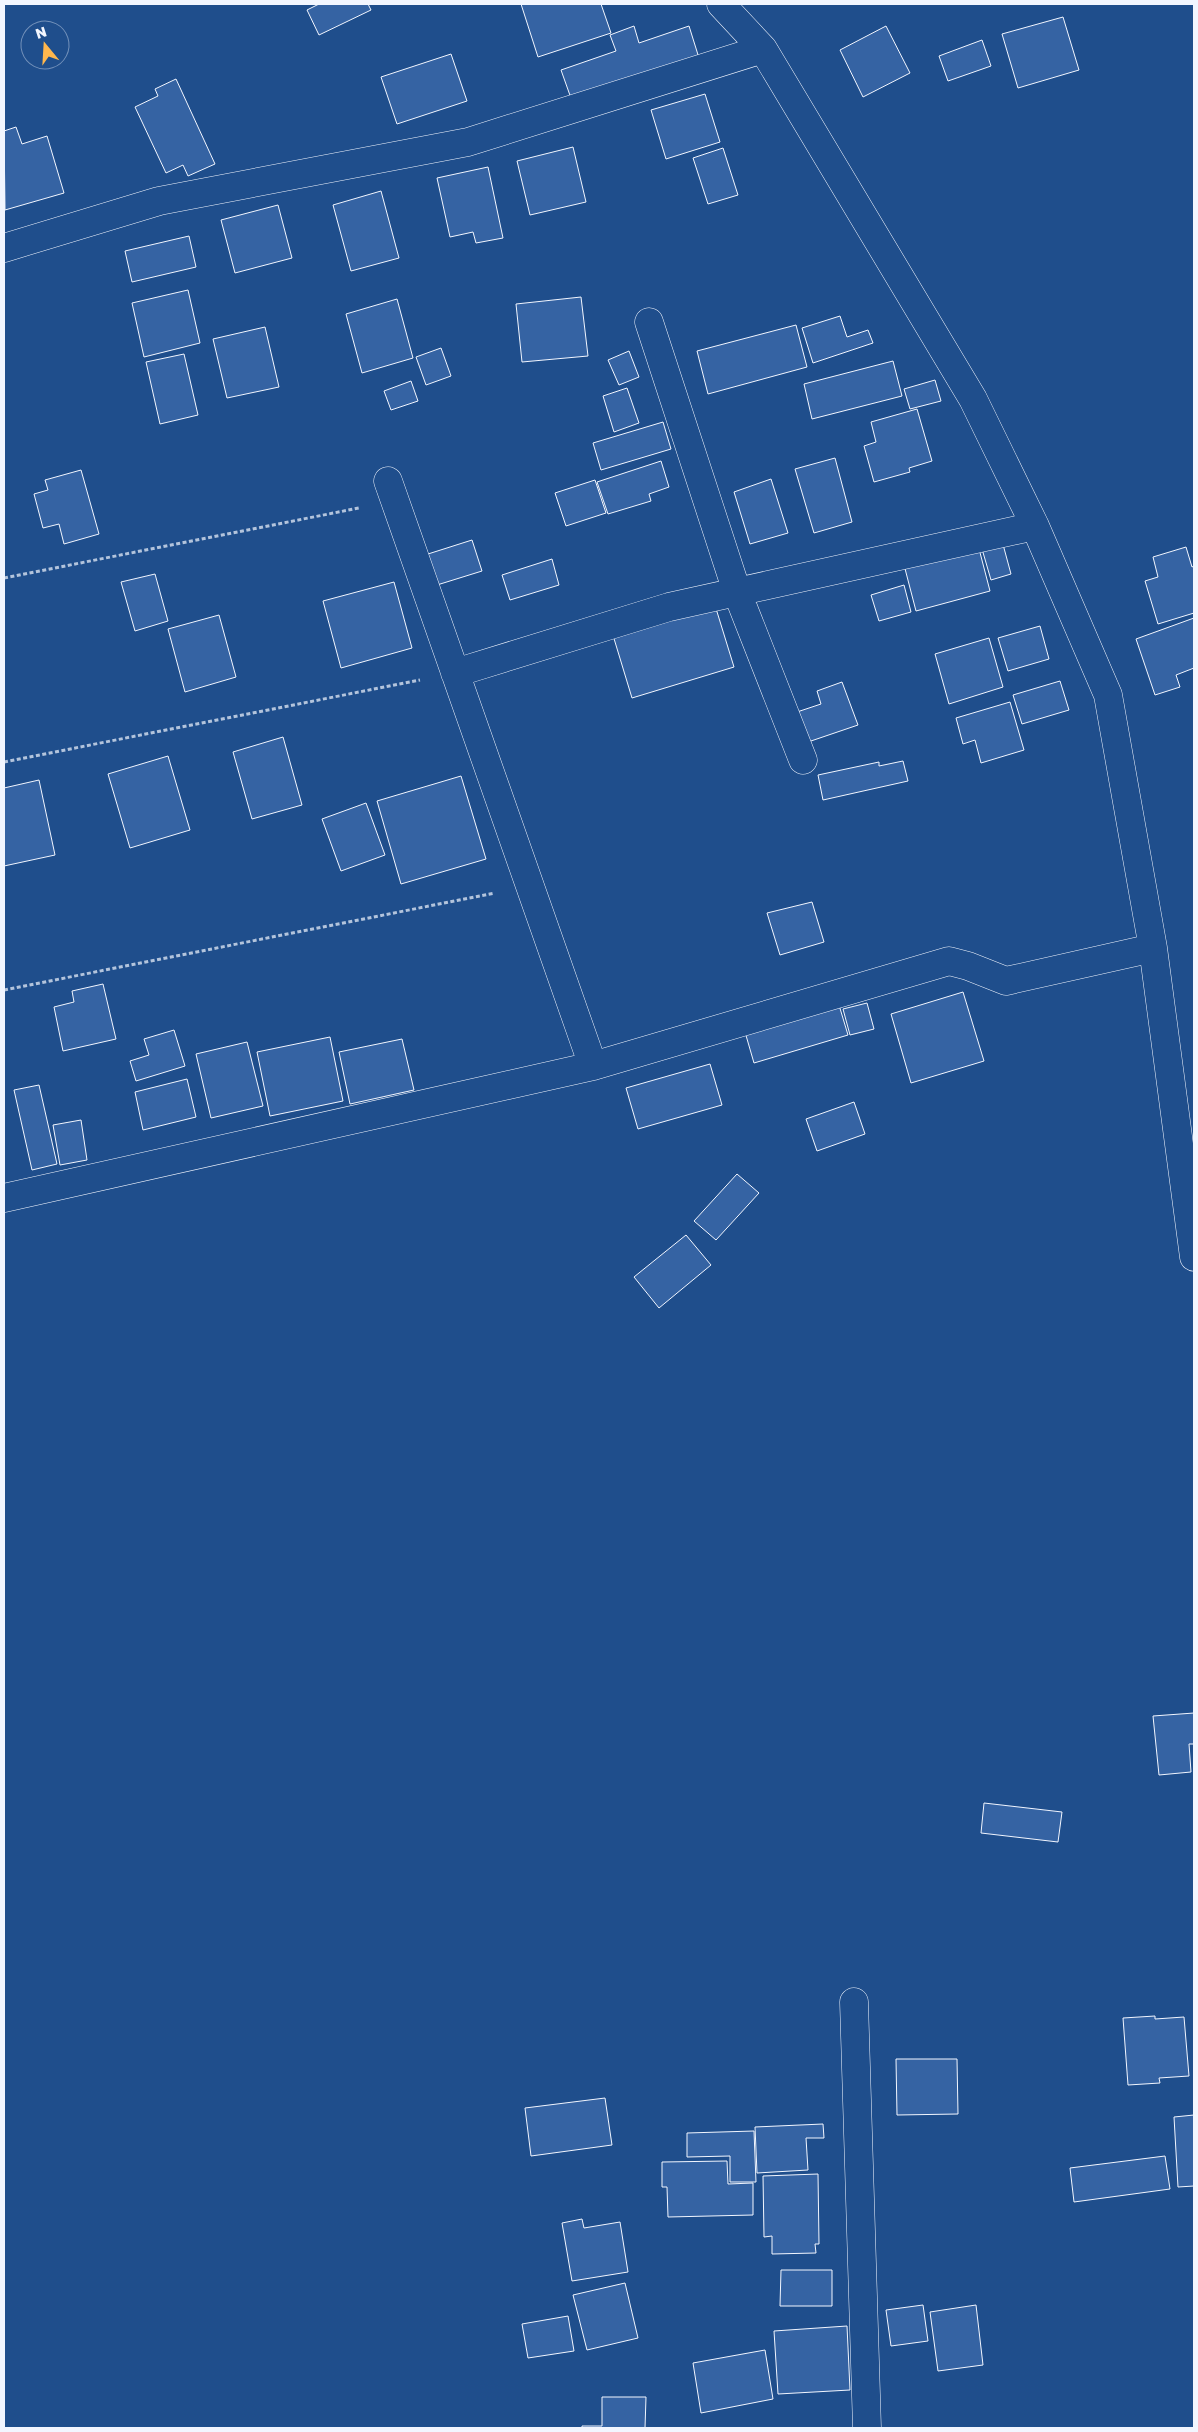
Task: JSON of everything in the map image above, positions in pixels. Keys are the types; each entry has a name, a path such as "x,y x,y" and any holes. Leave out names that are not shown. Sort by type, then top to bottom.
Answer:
{"street":[{"path":"721,4 763,49 974,399 1035,526 1108,694 1153,948 1194,1257"},
{"path":"4,248 159,202 468,142 763,49"},
{"path":"649,322 736,592 803,760"},
{"path":"391,492 593,1066"},
{"path":"455,673 669,608 1035,526"},
{"path":"4,1198 593,1066 949,961 968,966 1006,982 1153,948"},
{"path":"854,2002 867,2428"}],"path":[{"path":"4,578 391,492"},
{"path":"4,762 455,673"},
{"path":"4,990 530,886"}],"building":[{"path":"319,4 368,4 371,10 319,35 307,10"},
{"path":"521,4 601,4 611,33 538,57"},
{"path":"1063,17 1079,70 1018,88 1002,34"},
{"path":"634,26 639,43 689,26 699,58 572,101 561,70 616,51 610,35"},
{"path":"886,26 910,73 863,97 840,50"},
{"path":"982,40 991,66 948,81 939,56"},
{"path":"451,54 467,101 397,124 381,77"},
{"path":"176,79 215,164 188,176 183,165 166,173 135,107 158,96 155,89"},
{"path":"705,94 720,142 666,159 651,110"},
{"path":"16,127 22,144 47,136 64,193 5,210 4,131"},
{"path":"573,147 586,202 530,215 517,161"},
{"path":"723,148 738,195 708,204 693,158"},
{"path":"488,167 503,238 476,243 473,232 450,237 437,178"},
{"path":"381,191 399,258 351,271 333,205"},
{"path":"278,205 292,258 235,273 221,220"},
{"path":"189,236 196,267 132,282 125,251"},
{"path":"188,290 200,343 144,357 132,303"},
{"path":"581,297 588,356 522,362 516,304"},
{"path":"397,299 413,358 362,373 346,314"},
{"path":"840,316 847,337 868,330 873,343 813,363 802,328"},
{"path":"796,325 807,367 708,394 697,351"},
{"path":"265,327 279,387 227,398 213,339"},
{"path":"441,348 451,376 426,385 416,357"},
{"path":"629,351 639,377 619,385 608,360"},
{"path":"184,354 198,415 160,424 146,362"},
{"path":"893,361 902,396 812,419 804,384"},
{"path":"935,380 941,401 910,409 904,389"},
{"path":"411,381 418,401 391,410 384,391"},
{"path":"627,388 639,423 614,432 603,396"},
{"path":"917,409 932,461 909,468 910,472 874,482 864,446 876,442 871,422"},
{"path":"663,422 671,449 601,470 593,443"},
{"path":"835,458 852,522 814,533 795,469"},
{"path":"661,461 669,487 649,494 651,501 608,514 597,482"},
{"path":"81,470 99,534 64,544 59,524 43,528 34,494 48,490 45,480"},
{"path":"771,479 788,533 750,544 734,492"},
{"path":"595,480 606,513 566,526 555,493"},
{"path":"1001,537 1011,574 991,580 980,542"},
{"path":"472,540 482,571 437,585 428,554"},
{"path":"977,541 990,591 916,611 903,561"},
{"path":"1186,547 1192,567 1194,566 1194,613 1158,624 1145,581 1158,577 1153,557"},
{"path":"552,559 559,585 510,600 502,575"},
{"path":"155,574 168,621 135,631 121,582"},
{"path":"394,582 412,648 341,668 323,601"},
{"path":"904,585 911,612 879,621 871,595"},
{"path":"714,602 734,667 632,698 612,632"},
{"path":"219,615 236,677 185,692 168,629"},
{"path":"1194,618 1194,668 1176,675 1180,687 1155,695 1136,639"},
{"path":"1040,626 1049,659 1008,671 998,638"},
{"path":"989,638 1003,687 949,704 935,654"},
{"path":"1060,681 1069,710 1022,724 1013,695"},
{"path":"842,682 858,725 808,742 797,712 821,704 817,691"},
{"path":"1010,702 1024,750 981,763 975,740 963,744 956,718"},
{"path":"283,737 302,805 252,819 233,752"},
{"path":"168,756 190,830 130,848 108,774"},
{"path":"903,761 908,781 823,800 818,775 879,762 879,766"},
{"path":"461,776 486,859 401,884 377,801"},
{"path":"39,780 55,855 4,866 4,788"},
{"path":"366,803 385,855 341,871 322,819"},
{"path":"812,902 824,942 780,955 767,913"},
{"path":"103,984 116,1039 63,1051 54,1007 74,1002 72,991"},
{"path":"963,992 984,1061 911,1083 891,1014"},
{"path":"867,1003 874,1029 850,1035 843,1009"},
{"path":"839,1005 848,1035 754,1063 745,1032"},
{"path":"174,1030 185,1066 136,1081 130,1061 149,1055 144,1039"},
{"path":"330,1037 343,1101 270,1116 257,1052"},
{"path":"402,1039 414,1090 350,1104 339,1052"},
{"path":"247,1042 263,1106 211,1118 196,1054"},
{"path":"710,1064 722,1105 638,1129 626,1088"},
{"path":"187,1079 196,1117 143,1130 135,1092"},
{"path":"39,1085 57,1164 32,1170 14,1090"},
{"path":"854,1102 865,1134 817,1151 806,1119"},
{"path":"81,1120 87,1160 60,1165 53,1125"},
{"path":"737,1174 759,1193 716,1240 694,1221"},
{"path":"686,1235 711,1265 659,1308 634,1277"},
{"path":"1194,1713 1194,1744 1189,1744 1191,1772 1159,1775 1153,1716"},
{"path":"984,1803 1062,1812 1058,1842 981,1833"},
{"path":"1155,2016 1155,2019 1184,2017 1189,2076 1159,2078 1160,2083 1128,2085 1123,2018"},
{"path":"896,2059 957,2059 958,2114 897,2115"},
{"path":"605,2098 612,2145 531,2156 525,2108"},
{"path":"1194,2115 1194,2186 1178,2187 1174,2117"},
{"path":"823,2124 824,2138 806,2138 808,2170 757,2173 755,2127"},
{"path":"754,2131 756,2182 730,2182 730,2156 687,2157 687,2133"},
{"path":"1165,2156 1170,2189 1074,2202 1070,2168"},
{"path":"727,2161 728,2184 753,2183 753,2215 668,2217 667,2187 662,2187 662,2162"},
{"path":"818,2174 819,2244 815,2244 816,2253 772,2254 772,2236 764,2237 763,2176"},
{"path":"582,2219 584,2228 620,2222 628,2272 572,2281 562,2223"},
{"path":"781,2270 832,2270 832,2306 780,2306"},
{"path":"625,2283 638,2338 587,2350 573,2295"},
{"path":"923,2305 928,2341 891,2346 886,2310"},
{"path":"976,2305 983,2365 938,2371 930,2312"},
{"path":"568,2316 574,2351 528,2358 522,2324"},
{"path":"847,2326 850,2390 778,2394 774,2331"},
{"path":"765,2350 773,2399 701,2413 693,2363"},
{"path":"602,2397 646,2397 645,2428 582,2428 582,2426 602,2426"}]}
